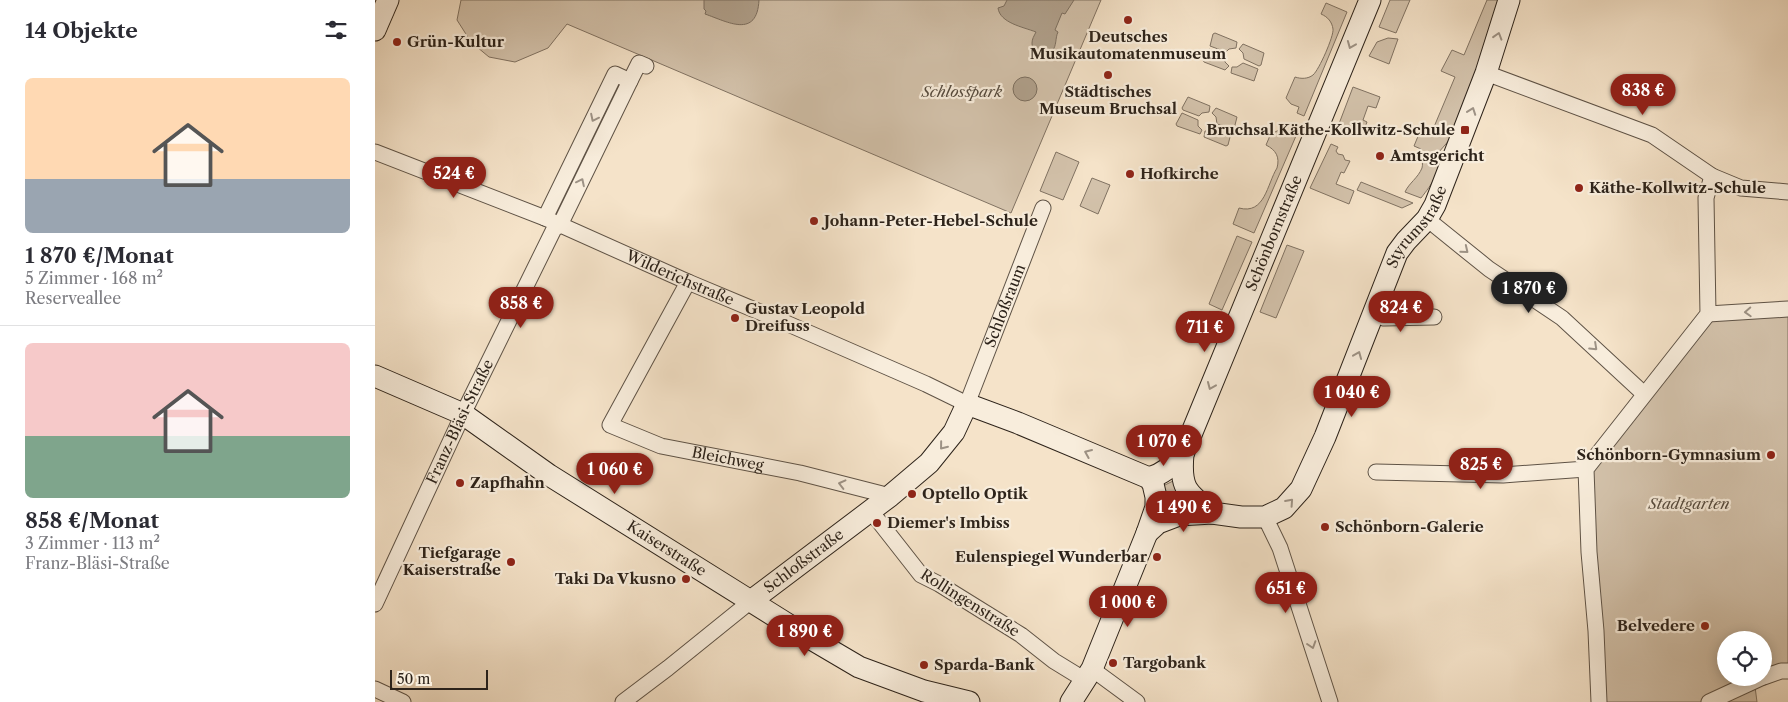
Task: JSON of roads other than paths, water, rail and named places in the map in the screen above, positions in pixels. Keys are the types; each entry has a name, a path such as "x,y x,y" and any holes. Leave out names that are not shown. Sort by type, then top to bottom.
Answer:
{"main road":[{"path":"375,30 388,0"},
{"name":"Schönbornstraße","path":"1149,478 1169,469 1183,454 1370,0"},
{"name":"Styrumstraße","path":"1147,533 1158,523 1179,515 1212,513 1241,517 1265,517 1284,508 1301,489 1325,437 1397,253 1427,219 1445,181 1486,73 1509,0"},
{"name":"Kaiserstraße","path":"375,376 463,414 549,475 859,667 924,690 969,702"},
{"name":"Wilderichstraße","path":"967,404 1149,478"},
{"name":"Schloßstraße","path":"751,601 890,496 929,463 954,432 967,404"},
{"path":"1183,454 1183,482 1190,495 1212,513"},
{"path":"1071,702 1088,675 1147,533 1156,507 1153,484 1149,478"}],"street":[{"name":"Franz-Bläsi-Straße","path":"375,604 463,414 554,229 559,225 639,63 646,66"},
{"path":"1486,73 1653,135 1711,176 1741,188 1788,192"},
{"path":"545,218 615,74 630,81"},
{"name":"Wilderichstraße","path":"375,152 545,218 967,404"},
{"path":"1599,702 1596,631 1589,552 1586,469 1708,314 1706,198 1711,176"},
{"name":"Schloßraum","path":"967,404 1043,208"},
{"path":"1427,219 1489,269 1563,318 1644,394"},
{"name":"Bleichweg","path":"688,282 610,424 661,446 800,473 890,496"},
{"path":"1708,314 1788,310"},
{"path":"1374,314 1384,318 1434,316"},
{"path":"1376,472 1503,475 1586,469"},
{"name":"Rollingenstraße","path":"870,510 921,575 939,584 1021,635 1054,661 1088,675 1137,702"},
{"path":"1265,517 1280,548 1330,702"},
{"name":"Schloßstraße","path":"623,702 669,668 751,601"},
{"path":"1772,674 1788,671"},
{"path":"1709,702 1744,686"},
{"path":"375,689 397,699"}],"place":[{"name":"Deutsches Musikautomatenmuseum","path":"1128,20"},
{"name":"Grün-Kultur","path":"397,42"},
{"name":"Städtisches Museum Bruchsal","path":"1108,75"},
{"name":"Bruchsal Käthe-Kollwitz-Schule","path":"1465,130"},
{"name":"Amtsgericht","path":"1380,156"},
{"name":"Hofkirche","path":"1130,174"},
{"name":"Käthe-Kollwitz-Schule","path":"1579,188"},
{"name":"Johann-Peter-Hebel-Schule","path":"814,221"},
{"name":"Gustav Leopold Dreifuss","path":"735,318"},
{"name":"Schönborn-Gymnasium","path":"1771,455"},
{"name":"Zapfhahn","path":"460,483"},
{"name":"Optello Optik","path":"912,494"},
{"name":"Diemer's Imbiss","path":"877,523"},
{"name":"Schönborn-Galerie","path":"1325,527"},
{"name":"Eulenspiegel Wunderbar","path":"1157,557"},
{"name":"Tiefgarage Kaiserstraße","path":"511,562"},
{"name":"Taki Da Vkusno","path":"686,579"},
{"name":"Belvedere","path":"1705,626"},
{"name":"Targobank","path":"1113,663"},
{"name":"Sparda-Bank","path":"924,665"}],"park label":[{"name":"Schlosspark","path":"962,92"},
{"name":"Stadtgarten","path":"1689,504"}]}
